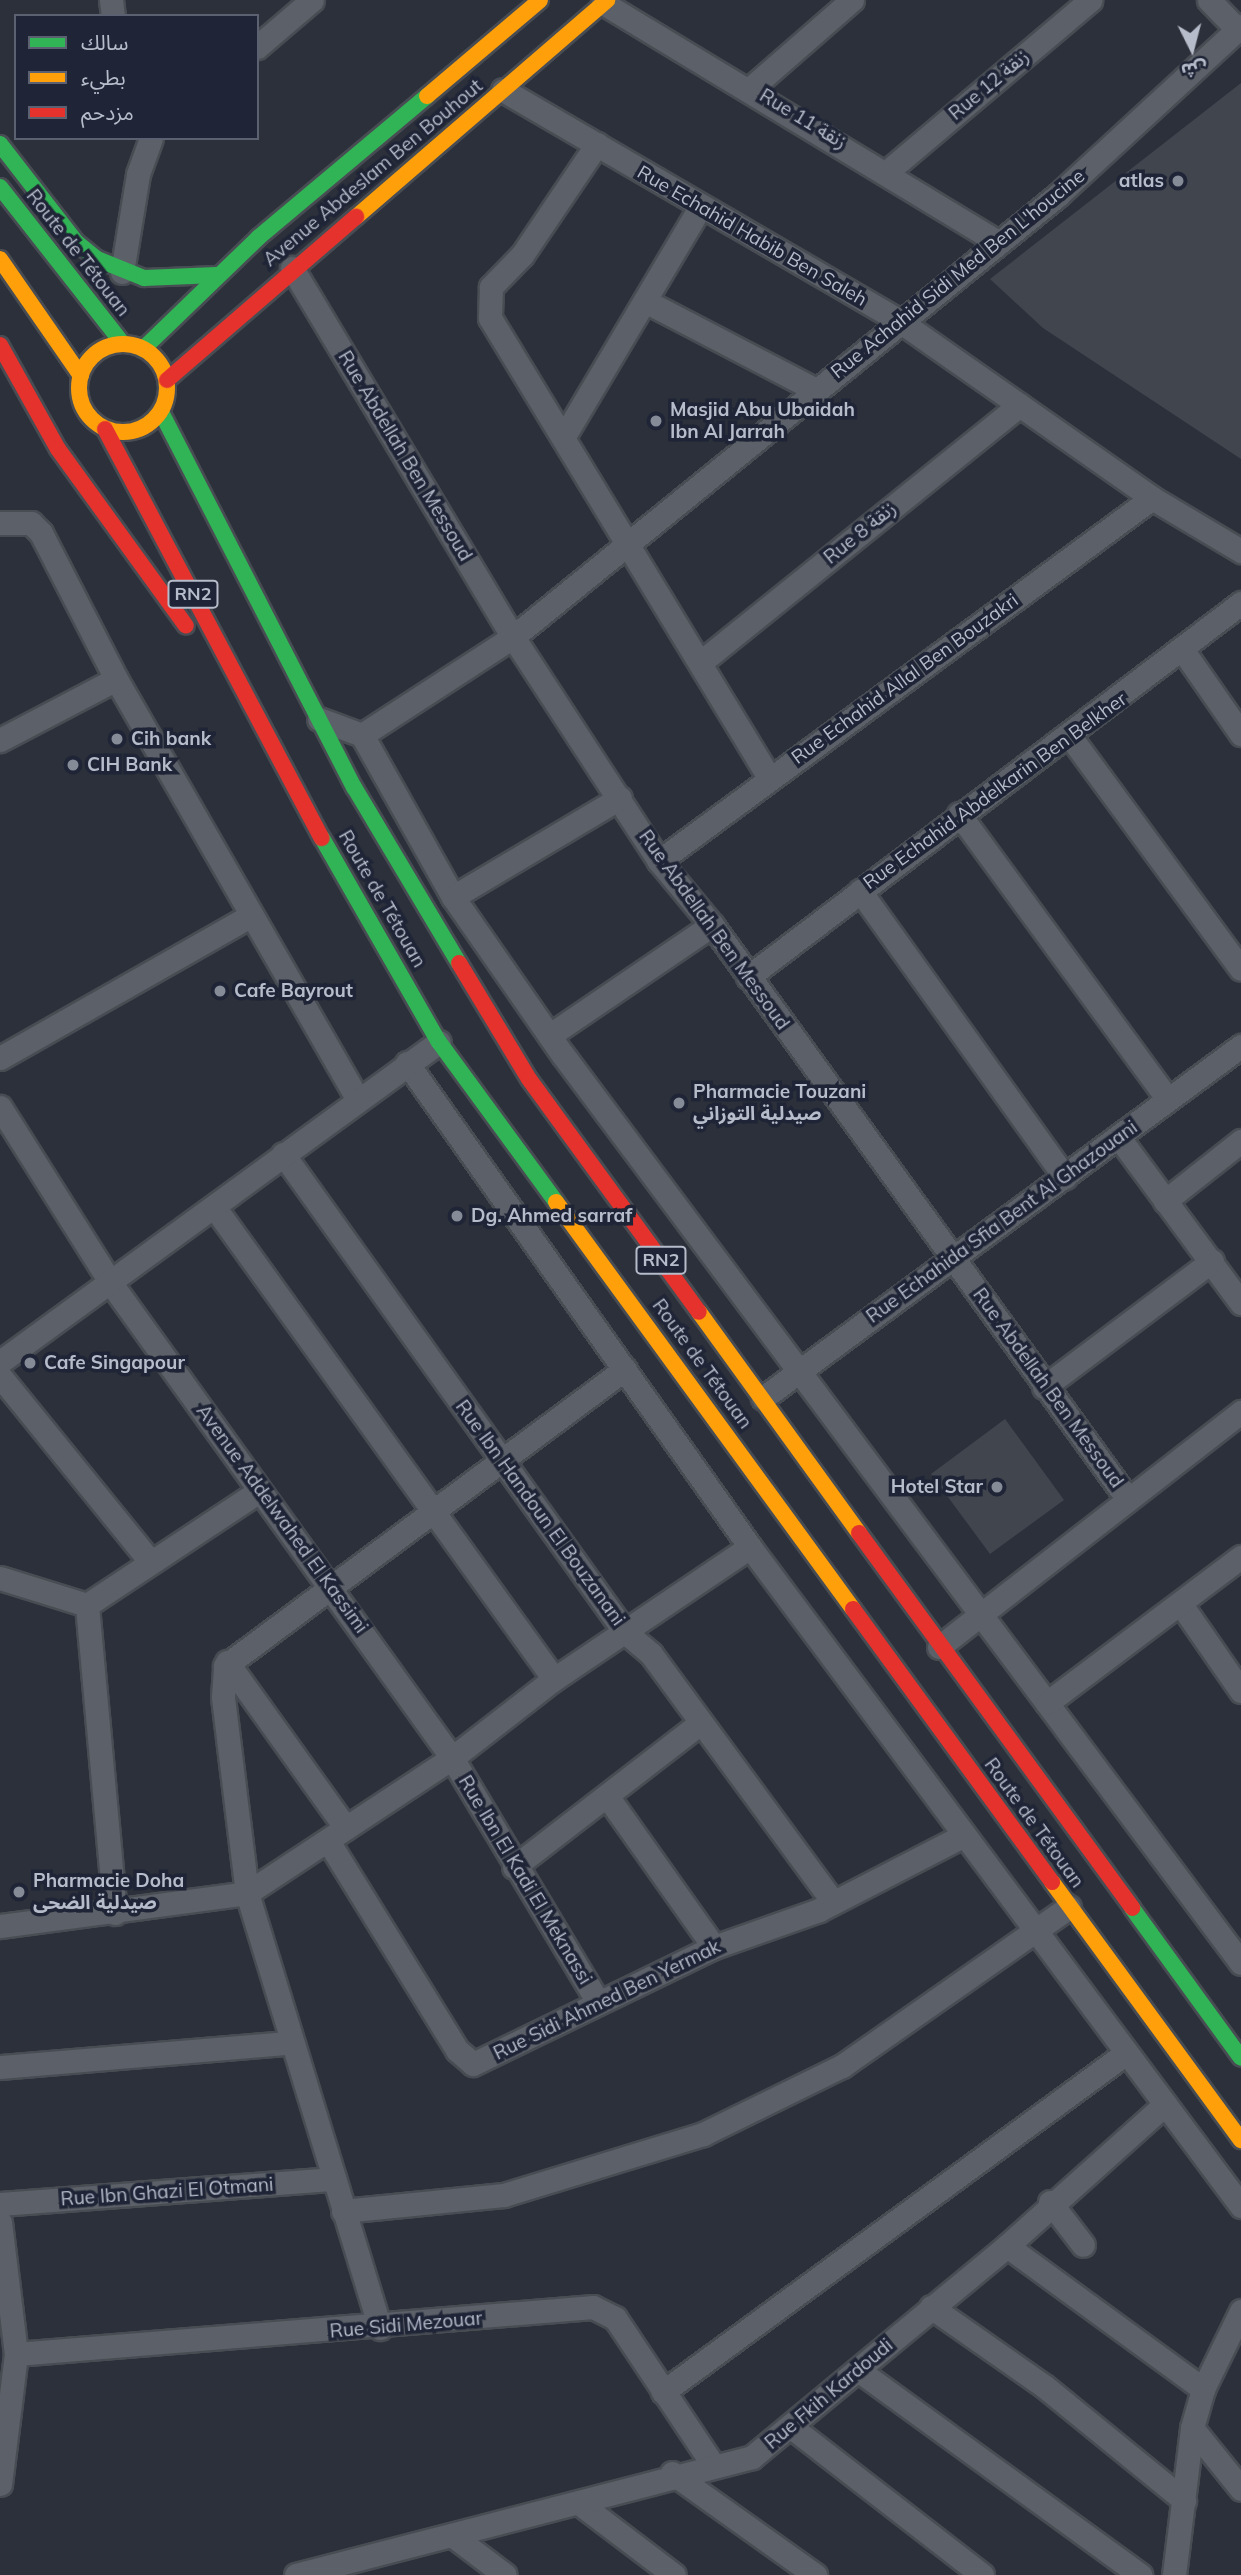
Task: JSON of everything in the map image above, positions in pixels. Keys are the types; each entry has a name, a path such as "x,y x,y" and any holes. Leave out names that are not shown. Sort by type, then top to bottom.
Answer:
{"main road":[{"name":"Avenue Abdeslam Ben Bouhout","path":"143,349 216,275 540,0"},
{"name":"Avenue Abdeslam Ben Bouhout","path":"167,380 292,268 605,2"},
{"path":"0,144 76,242 122,272 167,281 216,275"},
{"path":"0,153 23,219"},
{"name":"Route de Tétouan","path":"0,187 122,344"},
{"name":"Route de Tétouan","path":"0,258 81,376 81,401 105,429 280,759 439,1042 1241,2140"},
{"name":"Route de Tétouan","path":"81,376 101,350 122,344 143,349"},
{"path":"0,345 58,449 280,759"},
{"path":"105,429 137,430 161,412 167,380 143,349"},
{"name":"Route de Tétouan","path":"161,412 317,718 529,1079 763,1398 939,1647 1241,2058"}],"street":[{"path":"259,45 312,0"},
{"path":"751,88 852,0"},
{"name":"Rue 12 زنقة","path":"888,171 1090,0"},
{"path":"1209,0 1239,28"},
{"name":"Rue 11 زنقة","path":"605,2 888,171 999,243"},
{"name":"Rue Achahid Sidi Med Ben L'houcine","path":"362,735 513,636 898,320 999,243 1116,146 1239,28"},
{"name":"Rue Echahid Habib Ben Saleh","path":"503,90 597,144 699,209 898,320 1152,498 1241,551"},
{"path":"122,272 138,174 150,140"},
{"path":"597,144 487,300 500,337 701,662 770,779"},
{"path":"563,438 699,209"},
{"name":"Rue Abdellah Ben Messoud","path":"292,268 513,636 659,861 712,925 955,1257 1044,1387 1127,1498"},
{"path":"645,300 814,389"},
{"name":"Rue 8 زنقة","path":"701,662 1019,405"},
{"name":"Rue Echahid Allal Ben Bouzakri","path":"659,861 1152,498"},
{"path":"0,523 31,523 41,533 116,679 356,1097"},
{"name":"Rue Echahid Abdelkarin Ben Belkher","path":"748,976 959,814 1184,652 1241,603"},
{"path":"1184,652 1241,734"},
{"path":"0,740 116,679"},
{"path":"317,718 362,735 453,897 550,1035 797,1372 981,1613 1241,1963"},
{"path":"1069,735 1241,969"},
{"path":"453,897 620,798"},
{"path":"959,814 1167,1098"},
{"path":"860,891 1065,1177"},
{"path":"0,1058 250,916"},
{"path":"550,1035 712,925"},
{"path":"0,1362 215,1208 356,1097 439,1042"},
{"name":"Rue Echahida Sfia Bent Al Ghazouani","path":"763,1398 1120,1139 1167,1098 1241,1046"},
{"path":"407,1063 750,1547 1241,2206"},
{"name":"Avenue Addelwahed El Kassimi","path":"0,1107 110,1282 259,1491 332,1584 452,1758"},
{"path":"1120,1139 1241,1304"},
{"path":"1165,1201 1241,1141"},
{"name":"Rue Ibn Handoun El Bouzanani","path":"283,1154 625,1632 651,1654 699,1724 831,1899"},
{"path":"215,1208 554,1679"},
{"path":"1044,1387 1212,1261"},
{"path":"380,2329 288,2042 247,1893 223,1697 227,1662 332,1584 505,1464 625,1369"},
{"path":"0,1376 150,1561"},
{"path":"939,1647 1127,1498 1241,1412"},
{"path":"87,1605 259,1491"},
{"name":"Rue Ibn El Kadi El Meknassi","path":"247,1893 452,1758 554,1679 750,1547"},
{"path":"1047,1703 1241,1557"},
{"path":"0,1578 87,1605"},
{"path":"1180,1603 1241,1691"},
{"path":"87,1605 115,1913"},
{"name":"Rue Sidi Ahmed Ben Yermak","path":"227,1662 337,1835 465,2061 478,2063 714,1947 819,1910 831,1899 964,1835"},
{"path":"514,1867 699,1724"},
{"name":"Rue Ibn El Kadi El Meknassi","path":"452,1758 514,1867 598,2002"},
{"path":"607,1796 714,1947"},
{"path":"0,1926 115,1913 247,1893"},
{"path":"343,2211 526,2191 703,2134 842,2066 1069,1907"},
{"path":"0,2067 288,2042"},
{"path":"663,2392 1126,2053"},
{"name":"Rue Fkih Kardoudi","path":"296,2575 456,2538 672,2473 752,2457 1007,2246 1050,2202 1165,2104"},
{"name":"Rue Ibn Ghazi El Otmani","path":"0,2204 334,2179"},
{"path":"1050,2202 1083,2245"},
{"path":"0,2222 16,2354 8,2386 0,2484"},
{"path":"1007,2246 1203,2389"},
{"name":"Rue Sidi Mezouar","path":"16,2354 380,2329 593,2307 611,2312 713,2465"},
{"path":"931,2307 1044,2386 1184,2500"},
{"path":"1174,2575 1192,2428 1203,2389 1241,2311"},
{"path":"858,2370 1140,2575"},
{"path":"790,2426 982,2575"},
{"path":"1192,2428 1241,2488"},
{"path":"672,2473 815,2575"},
{"path":"579,2503 674,2575"},
{"path":"456,2538 505,2575"}],"building":[{"name":"atlas","path":"1241,83 1241,459 1043,328 990,279"},
{"name":"Hotel Star","path":"1005,1419 1064,1500 990,1554 931,1474"}],"traffic: fast":[{"path":"143,349 259,237 427,96"},
{"path":"0,144 76,242 97,259 144,278 216,275"},
{"path":"0,187 123,344"},
{"path":"161,412 354,787 459,963"},
{"path":"322,838 439,1042 556,1202"},
{"path":"1132,1908 1241,2058"}],"traffic: slow":[{"path":"427,96 540,0"},
{"path":"356,217 607,0"},
{"path":"0,259 81,376"},
{"path":"123,344 140,347 154,357 164,371 167,388 164,405 154,419 140,429 123,432 106,429 92,419 82,405 79,388 82,371 92,357 106,347 123,344"},
{"path":"556,1202 853,1609"},
{"path":"699,1312 859,1533"},
{"path":"1052,1882 1241,2140"}],"traffic: jam":[{"path":"167,380 356,217"},
{"path":"0,345 58,449 186,626"},
{"path":"105,429 322,838"},
{"path":"459,963 529,1079 699,1312"},
{"path":"859,1533 1132,1908"},
{"path":"853,1609 1052,1882"}],"place":[{"name":"atlas","path":"1178,181"},
{"name":"Masjid Abu Ubaidah Ibn Al Jarrah","path":"656,421"},
{"name":"Cih bank","path":"117,739"},
{"name":"CIH Bank","path":"73,765"},
{"name":"Cafe Bayrout","path":"220,991"},
{"name":"Pharmacie Touzani صيدلية التوزاني","path":"679,1103"},
{"name":"Dg. Ahmed sarraf","path":"457,1216"},
{"name":"Cafe Singapour","path":"30,1363"},
{"name":"Hotel Star","path":"997,1487"},
{"name":"Pharmacie Doha صيدلية الضحى","path":"19,1892"}]}
